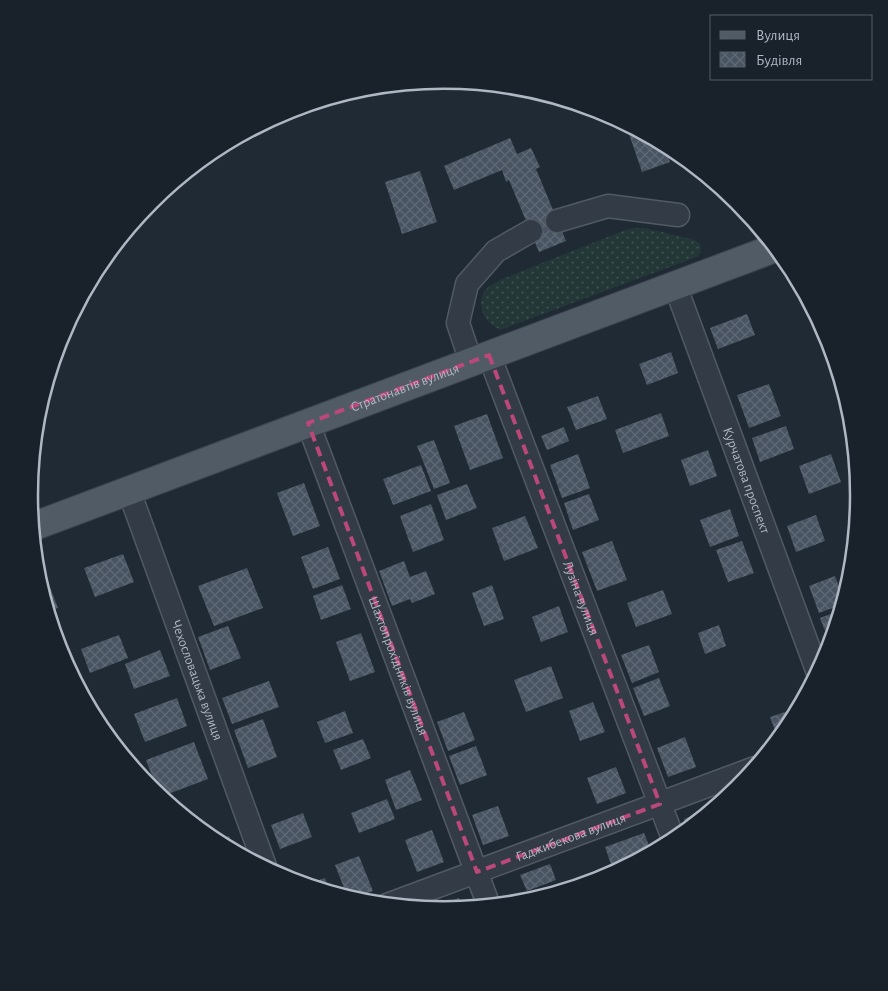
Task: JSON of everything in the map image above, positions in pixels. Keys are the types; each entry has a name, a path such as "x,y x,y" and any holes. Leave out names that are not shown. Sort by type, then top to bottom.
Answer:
{"main road":[{"name":"Стратонавтів вулиця","path":"38,525 768,251"}],"street":[{"path":"558,221 608,206 678,215"},
{"name":"Лузіна вулиця","path":"531,231 496,251 467,284 458,323 480,359 671,832"},
{"name":"Курчатова проспект","path":"675,286 814,663"},
{"name":"Шахтопрохідників вулиця","path":"308,424 487,900"},
{"name":"Чехословацька вулиця","path":"129,491 262,859"},
{"name":"Гаджибекова вулиця","path":"401,900 741,773"}],"highlighted area":[{"path":"489,355 660,804 477,872 308,423"}],"green space":[{"path":"634,228 645,228 695,240 700,244 701,251 699,256 500,330 485,317 481,304 482,296 491,285"}],"building":[{"path":"629,134 668,157 670,162 642,172"},
{"path":"510,138 517,154 531,148 540,167 536,169 566,241 539,252 509,180 506,182 502,170 454,190 444,166"},
{"path":"420,171 437,222 402,234 385,182"},
{"path":"747,314 755,335 718,349 710,328"},
{"path":"671,352 678,373 647,385 639,364"},
{"path":"769,384 781,416 749,428 737,395"},
{"path":"598,396 607,419 576,430 567,407"},
{"path":"661,413 669,436 623,453 615,430"},
{"path":"487,414 503,458 470,470 454,426"},
{"path":"786,426 794,449 760,462 752,438"},
{"path":"564,427 569,441 547,450 541,436"},
{"path":"434,440 450,483 434,489 417,446"},
{"path":"708,450 717,476 690,486 681,460"},
{"path":"578,454 590,488 562,498 550,465"},
{"path":"831,454 841,482 809,494 799,466"},
{"path":"421,465 431,491 393,505 383,479"},
{"path":"304,483 320,526 293,536 277,493"},
{"path":"467,484 477,508 446,520 437,495"},
{"path":"589,494 599,520 573,530 564,503"},
{"path":"431,504 444,540 413,552 400,516"},
{"path":"730,509 739,536 710,547 700,520"},
{"path":"816,515 825,541 796,552 787,526"},
{"path":"525,516 538,548 504,561 492,528"},
{"path":"612,541 627,580 597,591 582,552"},
{"path":"742,541 754,573 728,582 716,550"},
{"path":"328,547 340,579 313,589 301,557"},
{"path":"123,554 134,582 95,597 84,568"},
{"path":"404,561 410,577 426,571 435,594 412,603 410,599 392,606 379,571"},
{"path":"247,568 263,608 214,626 198,586"},
{"path":"835,576 840,589 835,607 819,613 809,586"},
{"path":"47,582 58,608 54,610 51,601"},
{"path":"342,585 351,609 321,620 313,596"},
{"path":"492,585 504,619 484,626 472,593"},
{"path":"663,590 672,614 636,627 627,603"},
{"path":"559,606 568,632 541,642 532,617"},
{"path":"833,613 826,634 820,618"},
{"path":"719,625 726,646 705,654 698,633"},
{"path":"228,626 241,658 210,670 198,637"},
{"path":"361,633 375,672 350,681 336,642"},
{"path":"119,635 128,658 90,673 81,649"},
{"path":"649,645 659,672 632,683 621,655"},
{"path":"160,650 170,676 134,689 125,664"},
{"path":"551,666 563,698 526,712 514,680"},
{"path":"659,678 670,706 644,716 633,688"},
{"path":"269,681 279,707 232,724 222,698"},
{"path":"177,698 187,726 145,742 134,714"},
{"path":"593,702 605,732 580,741 569,711"},
{"path":"345,711 353,733 325,743 317,722"},
{"path":"788,711 775,730 770,717"},
{"path":"464,712 475,740 448,751 437,722"},
{"path":"263,719 277,757 248,768 234,730"},
{"path":"685,737 696,767 668,777 657,748"},
{"path":"363,739 371,758 341,770 333,750"},
{"path":"194,742 208,779 168,794 153,779 146,760"},
{"path":"476,746 487,775 460,785 449,756"},
{"path":"616,767 626,793 597,804 587,778"},
{"path":"410,770 422,800 396,810 385,780"},
{"path":"387,799 395,819 359,833 351,813"},
{"path":"498,806 509,836 483,845 472,815"},
{"path":"303,813 312,837 280,849 271,825"},
{"path":"695,815 685,822 684,819"},
{"path":"432,830 444,862 417,872 405,840"},
{"path":"644,833 649,846 611,866 605,847"},
{"path":"359,856 373,891 365,894 345,889 335,865"},
{"path":"550,864 556,880 527,891 520,875"},
{"path":"325,878 327,884 316,881"},
{"path":"459,898 460,901 448,902"}]}
